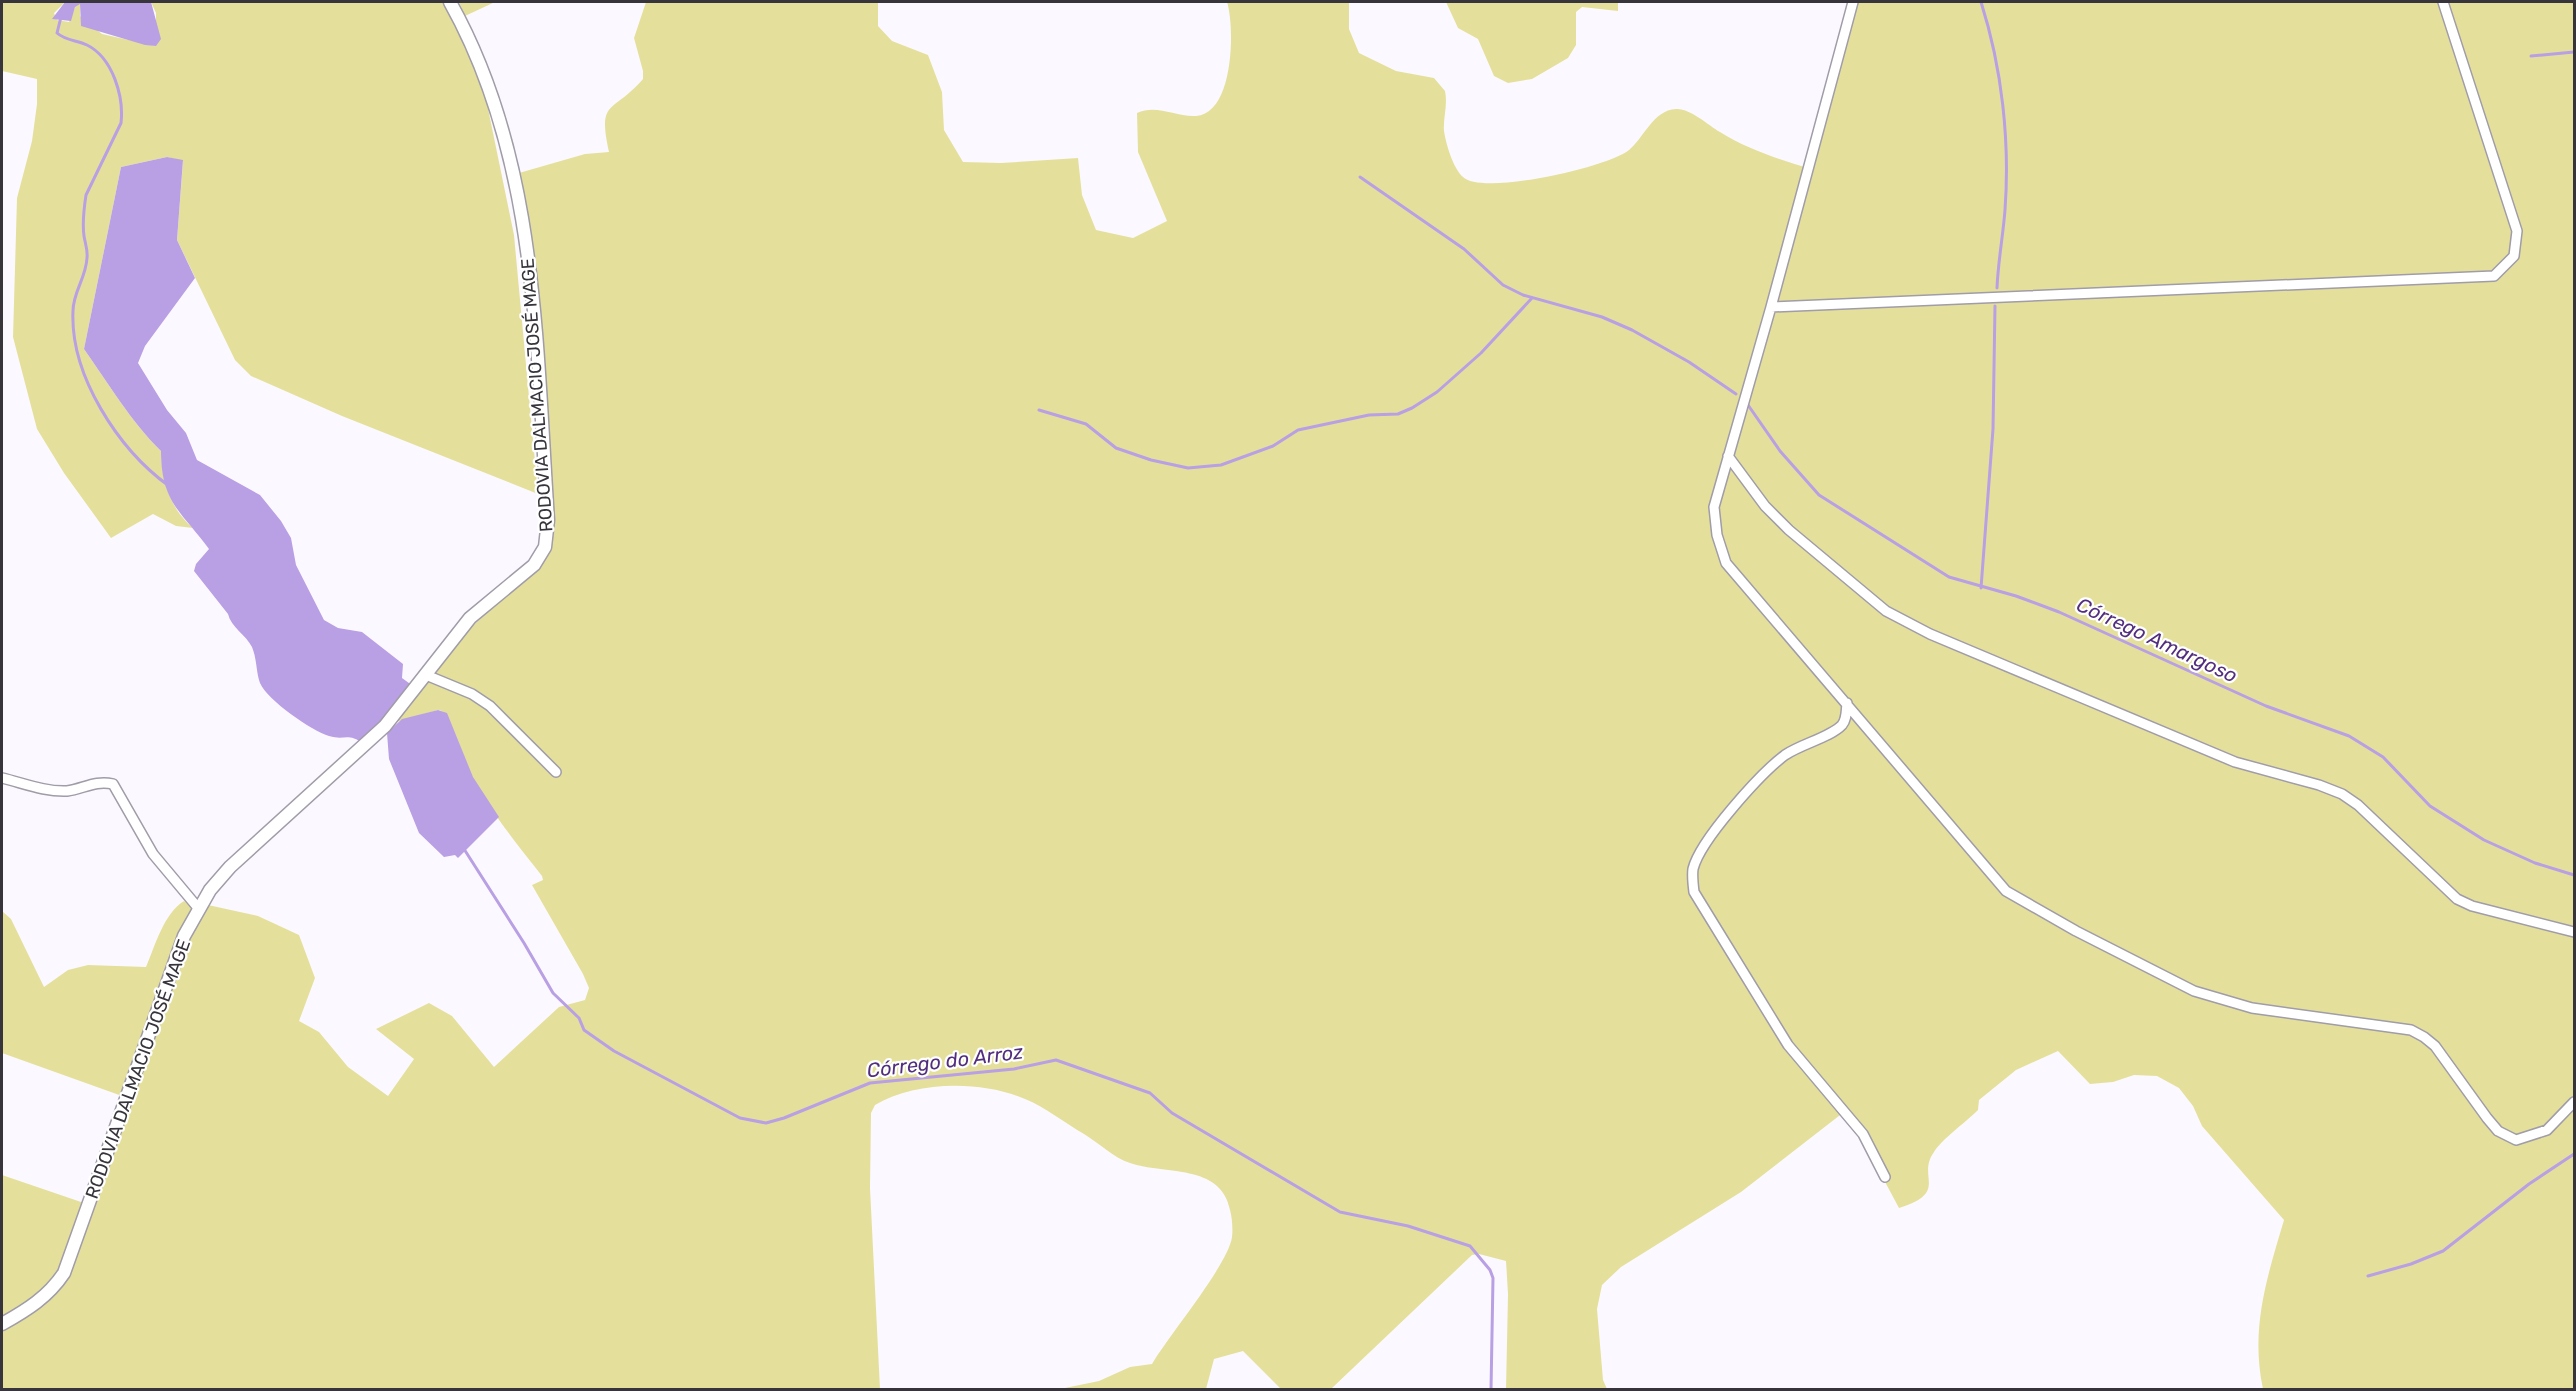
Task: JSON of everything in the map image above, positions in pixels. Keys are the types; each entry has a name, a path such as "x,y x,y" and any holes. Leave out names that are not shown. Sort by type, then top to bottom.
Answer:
{"street":[{"name":"RODOVIA DALMACIO JOSÉ MAGE","path":"2,1324 35,1304 54,1287 64,1273 184,936 210,890 230,867 353,758 385,726 470,618 534,565 545,547 548,534 536,339 523,217 487,76 473,43 450,2"},
{"path":"1853,2 1771,308 1714,507 1717,535 1726,563 2006,891 2168,979 2223,1001 2252,1008 2365,1022 2417,1034 2434,1046 2498,1131 2516,1140 2547,1130 2574,1102"},
{"path":"1771,308 2135,294 2307,283 2477,279 2494,276 2514,256 2517,231 2444,2"},
{"path":"1728,456 1765,506 1789,530 1886,611 1930,634 2235,762 2342,794 2358,805 2457,899 2472,906 2574,932"},
{"path":"426,675 472,694 490,706 556,772"},
{"path":"1847,703 1845,722 1840,727 1809,741 1766,771 1707,841 1694,869 1694,892 1788,1045 1863,1134 1885,1177"},
{"path":"2,778 50,790 68,791 95,782 113,784 153,854 199,909"}],"shaded area":[{"path":"2,2 65,2 54,13 57,20 69,22 76,5 80,3 80,16 102,34 156,46 156,13 151,2 448,2 485,94 514,235 538,494 342,416 251,376 235,360 177,240 183,161 167,157 121,167 84,349 130,415 161,451 168,493 178,512 193,528 176,526 153,514 111,538 64,473 37,429 13,337 17,198 32,141 37,104 37,79 2,71"},
{"path":"65,2 151,2 161,39 156,46 145,45 81,26 80,4 75,7 71,21 52,19"},
{"path":"459,2 495,2 465,16"},
{"path":"646,2 878,2 878,26 892,41 928,55 942,92 944,130 963,162 1001,163 1078,158 1082,195 1096,230 1133,238 1167,221 1138,152 1137,113 1159,110 1196,116 1209,112 1218,101 1225,86 1231,49 1230,14 1227,2 1349,2 1349,29 1359,53 1396,71 1434,78 1445,91 1444,131 1456,168 1463,177 1475,182 1494,183 1546,177 1617,157 1629,150 1661,114 1676,109 1693,114 1730,138 1752,148 1808,168 1855,2 2574,2 2574,1389 2263,1389 2259,1367 2259,1324 2266,1283 2284,1220 2202,1126 2193,1106 2179,1088 2157,1076 2134,1075 2113,1082 2090,1084 2058,1051 2016,1070 1979,1100 1978,1110 1948,1136 1934,1152 1929,1161 1928,1190 1914,1202 1899,1208 1855,1126 1844,1112 1741,1192 1621,1267 1602,1285 1597,1309 1603,1380 1607,1389 1506,1389 1508,1294 1506,1261 1479,1254 1472,1255 1331,1389 1281,1389 1243,1351 1214,1359 1206,1389 1060,1389 1099,1381 1130,1367 1152,1364 1209,1282 1228,1249 1232,1237 1232,1223 1225,1195 1215,1185 1189,1173 1144,1167 1124,1161 1025,1099 989,1089 948,1086 909,1091 891,1097 875,1105 871,1113 870,1188 880,1389 2,1390 2,1332 42,1306 58,1290 72,1270 190,937 208,905 258,916 299,935 315,978 299,1021 319,1032 348,1067 388,1096 414,1059 376,1029 429,1003 452,1016 494,1067 559,1007 585,1000 589,988 583,974 532,885 543,880 542,876 480,791 452,727 442,711 438,710 396,722 470,628 523,581 548,544 526,262 512,175 585,154 609,152 605,123 607,114 610,108 643,79 634,38"},
{"path":"1446,2 1618,2 1618,11 1582,7 1576,12 1576,45 1568,58 1532,79 1508,83 1494,76 1478,39 1458,28"},
{"path":"167,157 183,160 177,240 195,278 145,346 138,363 167,410 186,433 197,460 260,495 281,521 291,538 296,565 324,620 338,628 362,632 403,664 402,678 413,686 364,744 354,738 334,737 321,733 280,706 264,690 260,683 252,647 194,571 196,564 209,549 169,495 162,469 161,451 130,415 84,349 121,167"},
{"path":"438,710 447,713 473,777 499,817 458,858 455,855 444,857 419,833 389,759 387,733 402,719"},
{"path":"184,901 194,909 122,1096 2,1053 2,911 11,919 44,987 68,970 88,965 146,967 171,913"},
{"path":"2,1175 84,1203 66,1261 48,1287 2,1320"}],"waterway":[{"path":"1981,2 1999,79 2005,131 2005,210 1997,288"},
{"name":"Córrego do Arroz","path":"61,17 57,33 64,38 87,45 104,59 115,79 121,102 121,123 86,195 83,226 87,258 75,298 74,335 89,385 101,409 132,452 169,486"},
{"path":"2531,56 2574,52"},
{"name":"Córrego Amargoso","path":"1360,177 1464,249 1503,285 1523,295 1602,317 1632,330 1689,362 1736,394"},
{"name":"Córrego Amargoso","path":"1039,410 1086,424 1116,448 1151,460 1188,468 1221,465 1273,446 1298,430 1369,415 1398,414 1412,408 1437,392 1481,353 1532,298"},
{"path":"1981,588 1993,429 1995,306"},
{"name":"Córrego Amargoso","path":"1748,405 1780,451 1819,495 1949,577 2016,596 2059,612 2266,706 2349,736 2383,757 2430,806 2484,840 2535,863 2574,875"},
{"name":"Córrego do Arroz","path":"464,849 553,993 579,1018 584,1030 614,1051 740,1118 766,1123 870,1083 1014,1069 1056,1060 1150,1093 1172,1113 1340,1212 1408,1226 1470,1246 1490,1270 1493,1278 1491,1390"},
{"path":"2368,1276 2411,1264 2443,1251 2529,1184 2574,1154"}]}
